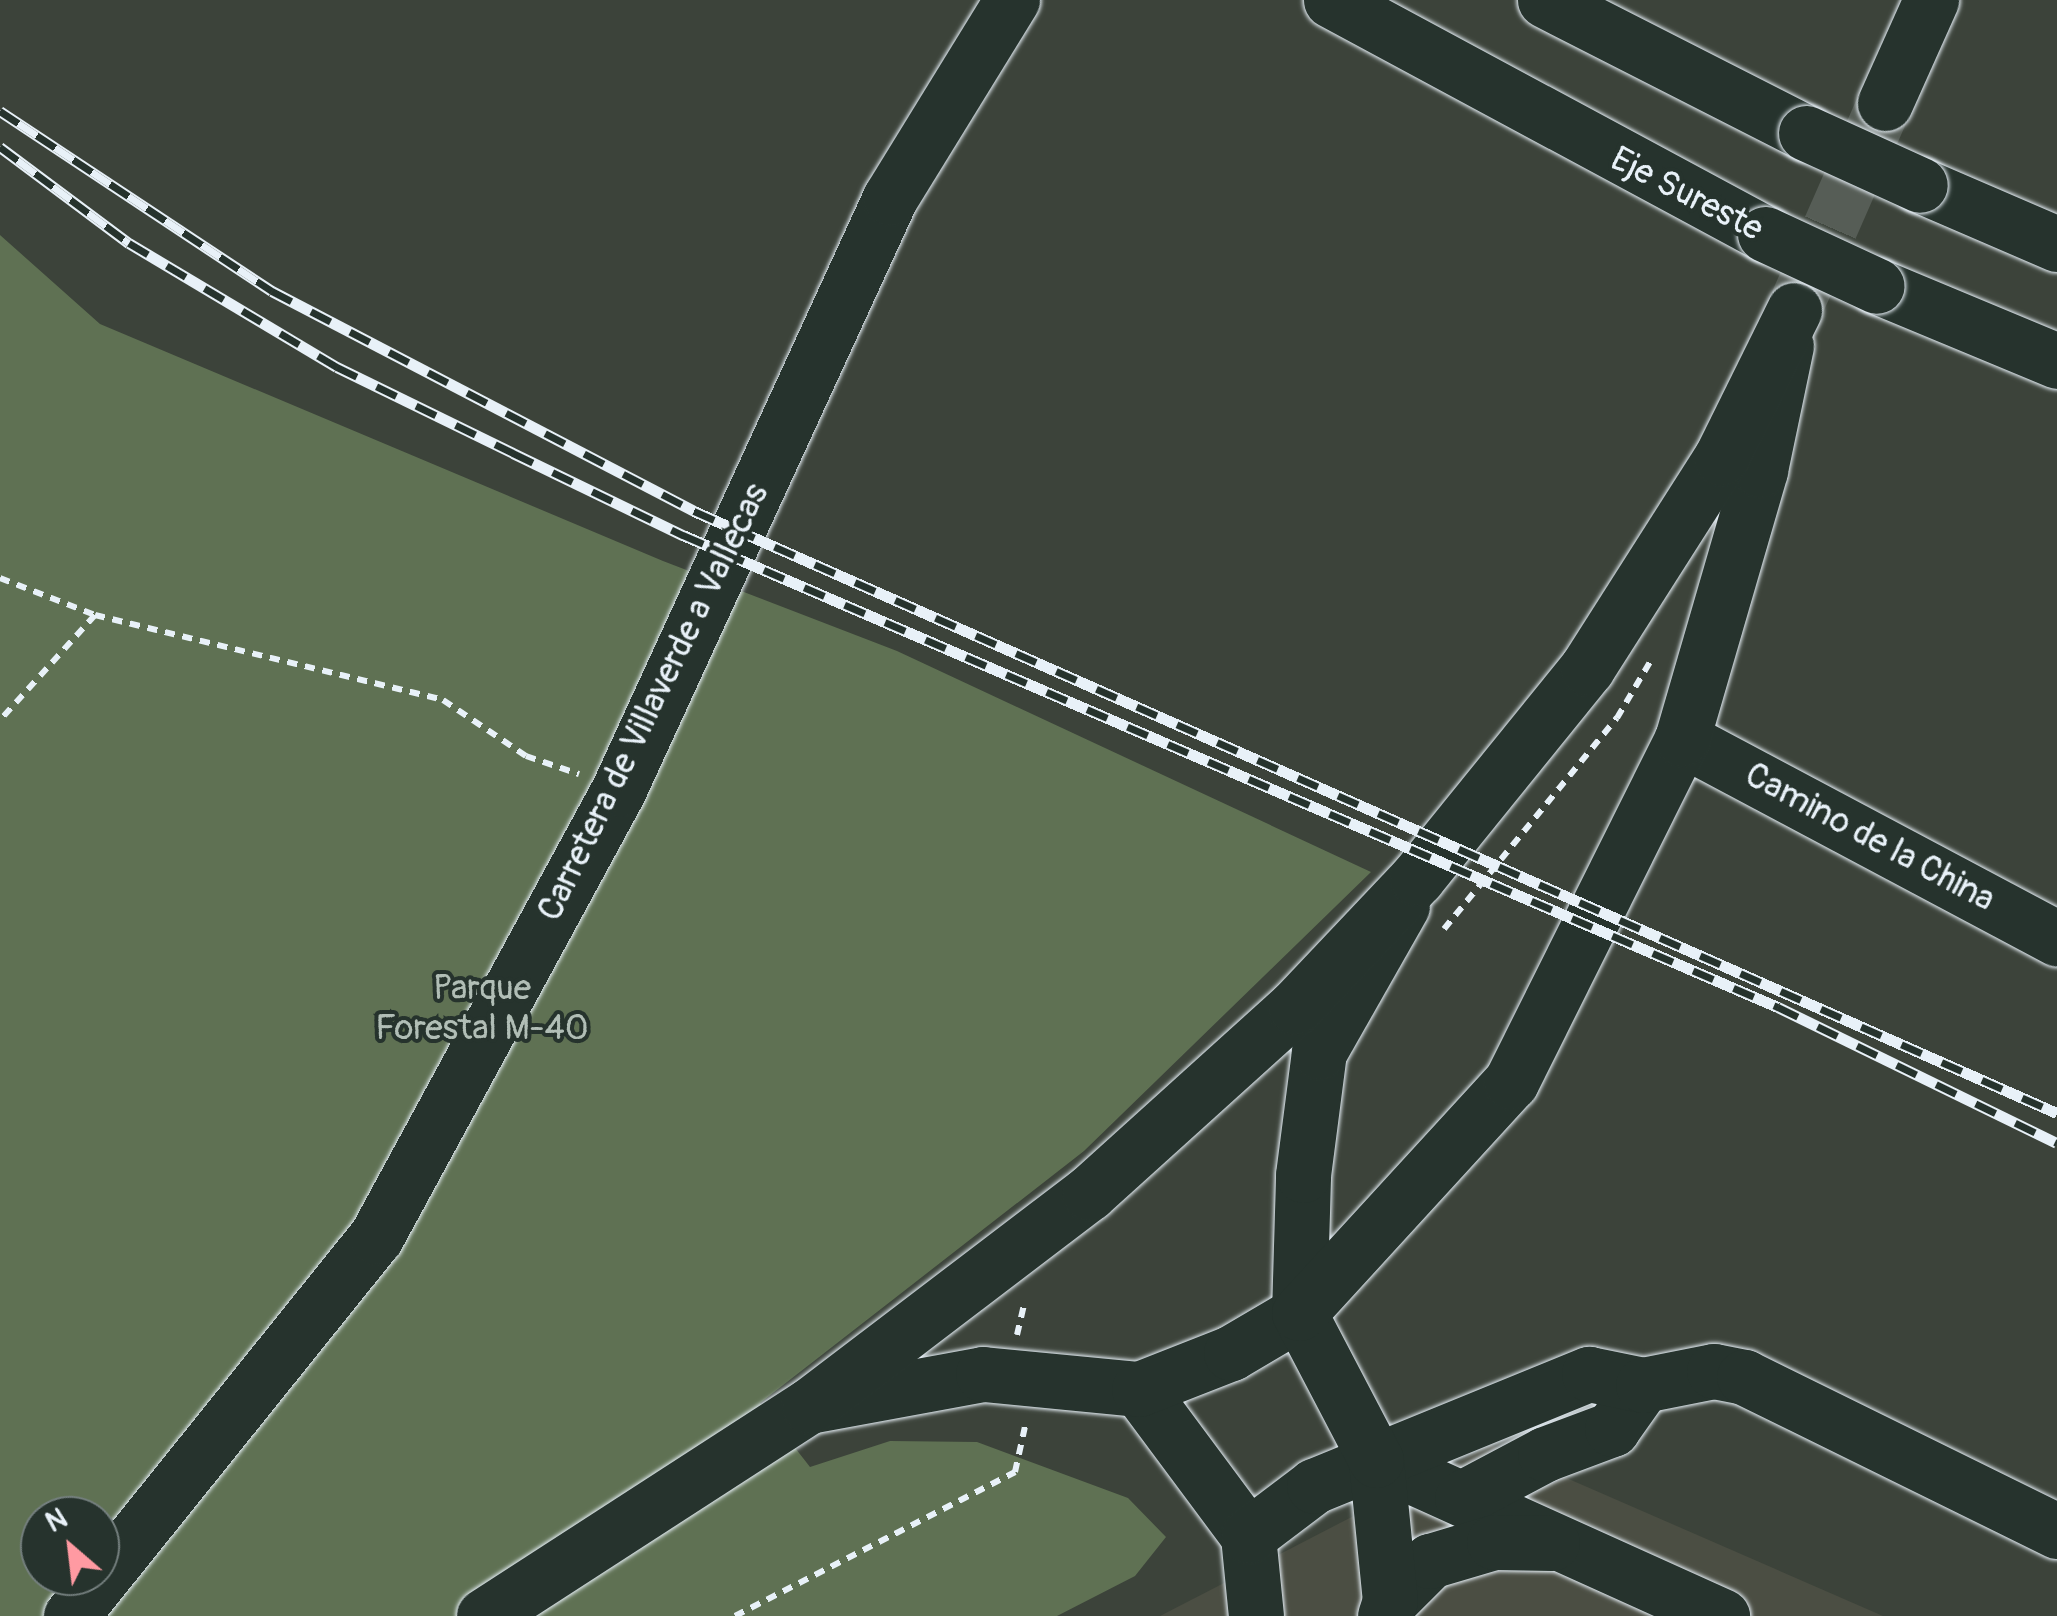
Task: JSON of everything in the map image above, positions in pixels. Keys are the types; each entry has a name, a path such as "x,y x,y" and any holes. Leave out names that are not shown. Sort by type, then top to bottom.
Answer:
{"main road":[{"name":"Carretera de Villaverde a Vallecas","path":"72,1616 376,1236 619,789 890,198 1012,0"},
{"name":"Eje Sureste","path":"1331,0 1764,234 2057,361"},
{"path":"1545,0 1806,133 2057,244"},
{"path":"1895,80 1928,0"},
{"path":"484,1616 809,1406 1089,1193 1295,1007 1417,878 1587,668 1722,458 1794,310 1760,470 1682,738 1511,1082 1298,1313 1231,1353 1139,1390 984,1374 809,1406"},
{"name":"Camino de la China","path":"1682,738 2057,938"},
{"path":"1387,1609 1376,1460 1298,1313 1303,1175 1319,1052 1417,878"},
{"path":"1248,1536 1314,1486 1589,1374 1644,1385 1714,1371 1744,1377 2057,1531"},
{"path":"1462,1498 1545,1454 1612,1429 1644,1385"},
{"path":"1139,1390 1248,1536 1256,1616"},
{"path":"1376,1460 1722,1616"},
{"path":"1387,1609 1430,1562 1494,1542 1564,1543"}],"path":[{"path":"0,578 95,615 443,700 526,756 543,760"},
{"path":"0,720 95,615"},
{"path":"735,1616 1015,1472 1027,1433"}],"shaded area":[{"path":"1491,1445 1883,1616 1160,1616"}],"green space":[{"name":"Parque Forestal M-40","path":"0,235 100,324 663,561 897,651 1371,872 1084,1151 760,1403 810,1467 890,1441 977,1442 1128,1498 1166,1537 1135,1576 1057,1616 0,1616"}],"tunnel":[{"path":"1797,303 1885,103"}],"railway":[{"path":"0,111 272,291 694,511 2057,1113"},
{"path":"0,147 129,243 337,367 513,453 683,535 1778,1007 2057,1143"}]}
